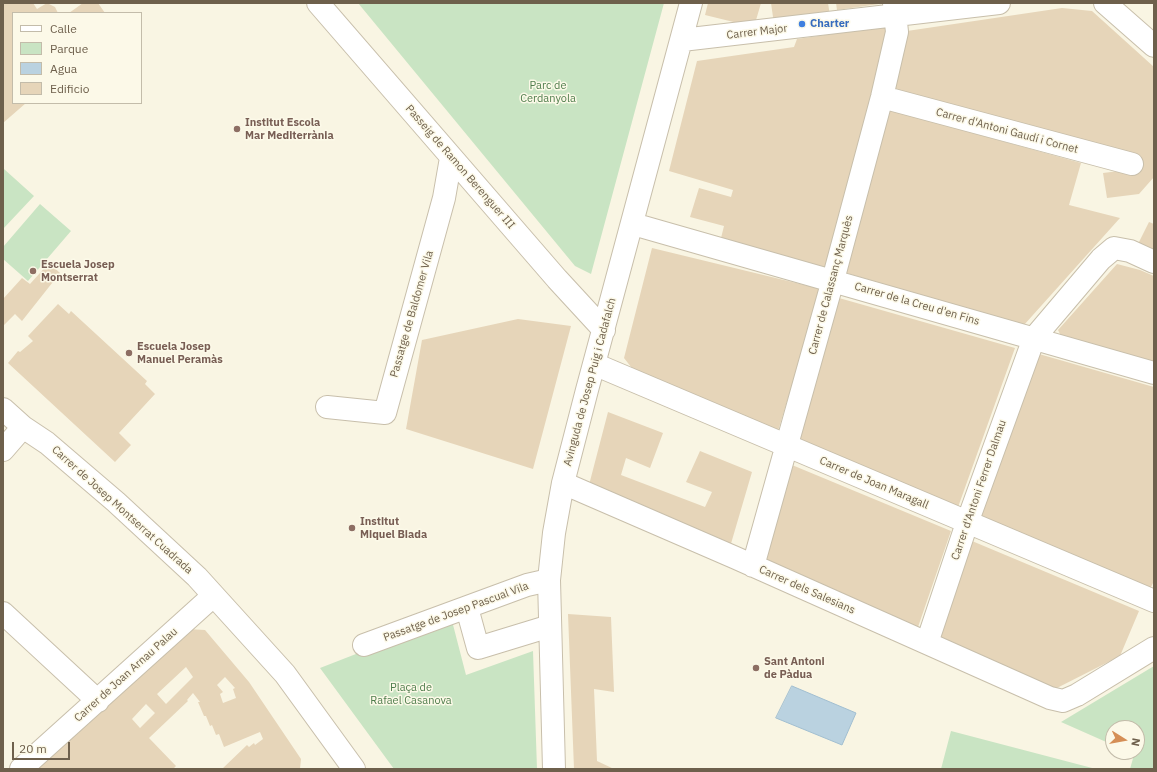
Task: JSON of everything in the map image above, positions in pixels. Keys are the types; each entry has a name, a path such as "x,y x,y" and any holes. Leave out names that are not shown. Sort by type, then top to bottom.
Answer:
{"street":[{"name":"Passeig de Ramon Berenguer III","path":"318,3 451,158 557,279 604,330"},
{"name":"Avinguda de Josep Puig i Cadafalch","path":"554,769 549,580 554,534 563,483 691,3"},
{"name":"Carrer Major","path":"682,40 895,9 999,3"},
{"path":"1105,3 1154,46"},
{"name":"Carrer de Calassanç Marquès","path":"753,566 833,280 882,97 897,32 895,9"},
{"name":"Carrer d'Antoni Gaudí i Cornet","path":"882,97 1132,164"},
{"name":"Passatge de Baldomer Vila","path":"327,407 385,413 444,198 451,158"},
{"name":"Carrer de la Creu d'en Fins","path":"633,224 1154,373"},
{"name":"Carrer d'Antoni Ferrer Dalmau","path":"927,643 967,523 1034,338 1100,259 1114,248 1130,251 1154,262"},
{"name":"Carrer de Joan Maragall","path":"594,364 1154,601"},
{"name":"Carrer de Josep Montserrat Cuadrada","path":"3,409 23,427 47,443 116,502 197,577 285,674 351,768"},
{"path":"3,450 23,427"},
{"name":"Carrer dels Salesians","path":"563,483 1050,698 1063,701 1078,695 1154,648"},
{"name":"Passatge de Josep Pascual Vila","path":"364,645 527,585 549,580"},
{"name":"Carrer de Joan Arnau Palau","path":"21,769 213,596"},
{"path":"467,608 478,648 550,626"},
{"path":"3,614 98,701"}],"green space":[{"name":"Parc de Cerdanyola","path":"358,3 664,3 591,274 575,266"},
{"path":"4,169 34,196 3,229 3,170"},
{"path":"40,204 71,231 28,281 3,259 3,247"},
{"name":"Plaça de Rafael Casanova","path":"451,617 466,675 533,651 537,769 394,769 320,668"},
{"path":"1154,666 1154,769 1130,769 1133,760 1145,760 1145,720 1105,720 1105,741 1061,722"},
{"path":"951,731 1096,769 941,769"}],"water":[{"path":"792,686 856,713 842,745 776,718"}],"building":[{"path":"3,3 33,3 37,9 47,3 55,7 58,12 12,12 12,104 25,104 3,123"},
{"path":"83,3 98,3 104,12 70,12"},
{"path":"708,3 761,3 754,27 705,15"},
{"path":"771,3 828,3 830,16 774,24"},
{"path":"836,3 879,3 879,4 837,10"},
{"path":"1062,8 1092,11 1154,67 1154,177 1139,194 1107,198 1103,173 1135,169 892,93 907,31"},
{"path":"888,26 891,32 828,268 721,238 724,226 690,217 699,188 731,197 733,190 669,171 697,61 794,47 797,39"},
{"path":"887,109 1081,163 1069,205 1120,218 1024,325 843,272"},
{"path":"1149,222 1154,224 1154,253 1137,246"},
{"path":"652,248 821,289 778,431 635,372 624,358"},
{"path":"49,263 60,273 22,321 15,314 3,326 3,299 22,278 30,284"},
{"path":"1117,264 1140,270 1154,276 1154,366 1063,340 1058,330"},
{"path":"839,298 1015,348 957,510 797,440"},
{"path":"58,304 69,314 71,311 147,381 145,384 155,394 119,433 131,445 115,462 8,363 18,351 20,352 33,341 28,336"},
{"path":"518,319 571,326 533,469 406,429 422,340"},
{"path":"1039,354 1154,387 1154,581 1149,591 980,517"},
{"path":"608,412 663,433 650,468 626,458 621,475 705,507 712,492 686,482 700,451 752,472 730,547 589,485"},
{"path":"792,465 951,531 917,630 765,561"},
{"path":"972,541 1139,611 1120,656 1053,690 938,640"},
{"path":"568,614 611,617 614,692 594,689 597,761 614,769 574,769"},
{"path":"187,629 205,630 249,682 301,759 300,769 222,769 247,745 249,747 254,743 255,745 263,739 260,732 224,747 219,734 216,735 212,725 210,726 198,702 200,702 193,693 187,700 188,701 149,738 176,766 173,769 34,769","holes":["186,667 193,677 166,704 157,694","225,677 235,688 233,689 236,698 223,703 220,694 223,692 217,685","146,704 155,713 140,728 132,719"]}],"place":[{"name":"Charter","path":"802,24"},
{"name":"Institut Escola Mar Mediterrània","path":"237,129"},
{"name":"Escuela Josep Montserrat","path":"33,271"},
{"name":"Escuela Josep Manuel Peramàs","path":"129,353"},
{"name":"Institut Miquel Biada","path":"352,528"},
{"name":"Sant Antoni de Pàdua","path":"756,668"}]}
